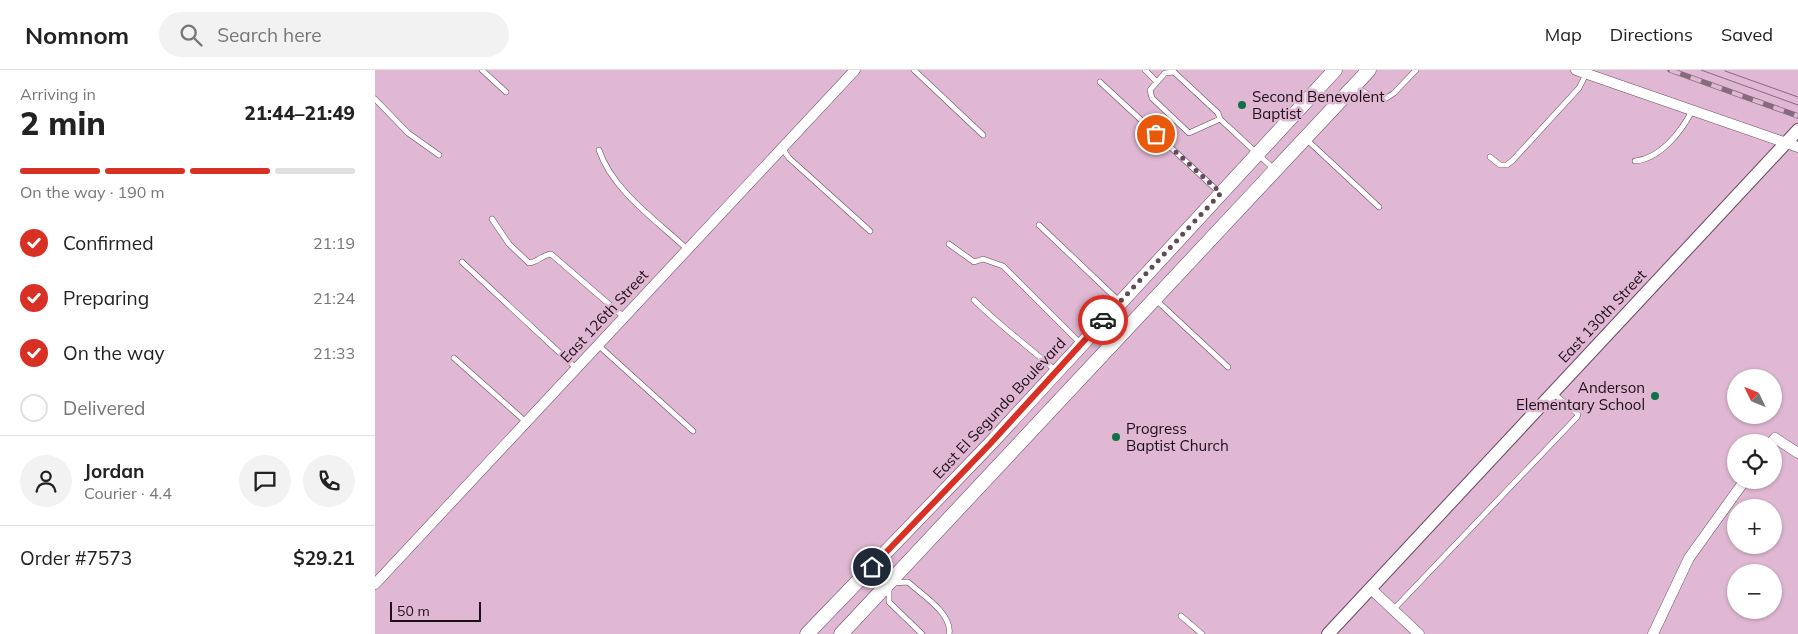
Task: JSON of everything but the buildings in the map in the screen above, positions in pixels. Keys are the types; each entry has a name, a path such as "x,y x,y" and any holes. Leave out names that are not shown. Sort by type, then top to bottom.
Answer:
{"main road":[{"name":"East El Segundo Boulevard","path":"807,634 1121,302 1335,70"},
{"path":"841,634 1369,70"}],"street":[{"name":"East 126th Street","path":"375,584 855,70"},
{"path":"1581,72 1792,145"},
{"name":"East 130th Street","path":"1328,634 1553,392 1792,145 1798,130"},
{"path":"1782,445 1798,453"},
{"path":"1653,634 1689,558 1739,489"},
{"path":"1371,588 1419,634"}],"lane":[{"path":"482,70 506,92"},
{"path":"914,70 983,135"},
{"path":"1145,70 1157,82"},
{"path":"1354,86 1369,94 1385,99 1394,93 1416,70"},
{"path":"1220,119 1189,133 1152,98 1150,90 1165,73 1174,72 1218,113 1220,119 1276,170"},
{"path":"1490,157 1499,165 1507,165 1513,160 1579,88 1581,72"},
{"path":"1100,82 1221,193"},
{"path":"375,99 408,133 439,155"},
{"path":"1635,161 1645,160 1657,154 1683,126 1692,110"},
{"path":"1306,138 1379,207"},
{"path":"782,148 789,158 870,231"},
{"path":"599,150 603,163 617,183 687,249"},
{"path":"492,219 509,244 529,264 551,254 624,317"},
{"path":"1039,225 1121,302"},
{"path":"949,244 974,262 983,259 1003,266 1081,344"},
{"path":"462,262 576,368"},
{"path":"1155,299 1228,367"},
{"path":"974,300 996,323 1015,335 1056,371"},
{"path":"598,345 693,431"},
{"path":"454,358 526,422"},
{"path":"1393,610 1577,417 1578,414 1553,392"},
{"path":"872,567 889,584 889,602 922,634"},
{"path":"889,584 908,582 946,618 950,627 949,634"},
{"path":"1181,616 1202,634"}],"tram line":[{"path":"1701,70 1798,105"},
{"path":"1725,71 1798,97"}],"railway":[{"path":"1670,70 1798,116"}],"way so far":[{"path":"1103,320 1221,193 1156,134"}],"place":[{"name":"Second Benevolent Baptist","path":"1242,105"},
{"name":"Anderson Elementary School","path":"1655,396"},
{"name":"Progress Baptist Church","path":"1116,437"}],"route":[{"path":"872,567 990,444 1103,320"}]}
